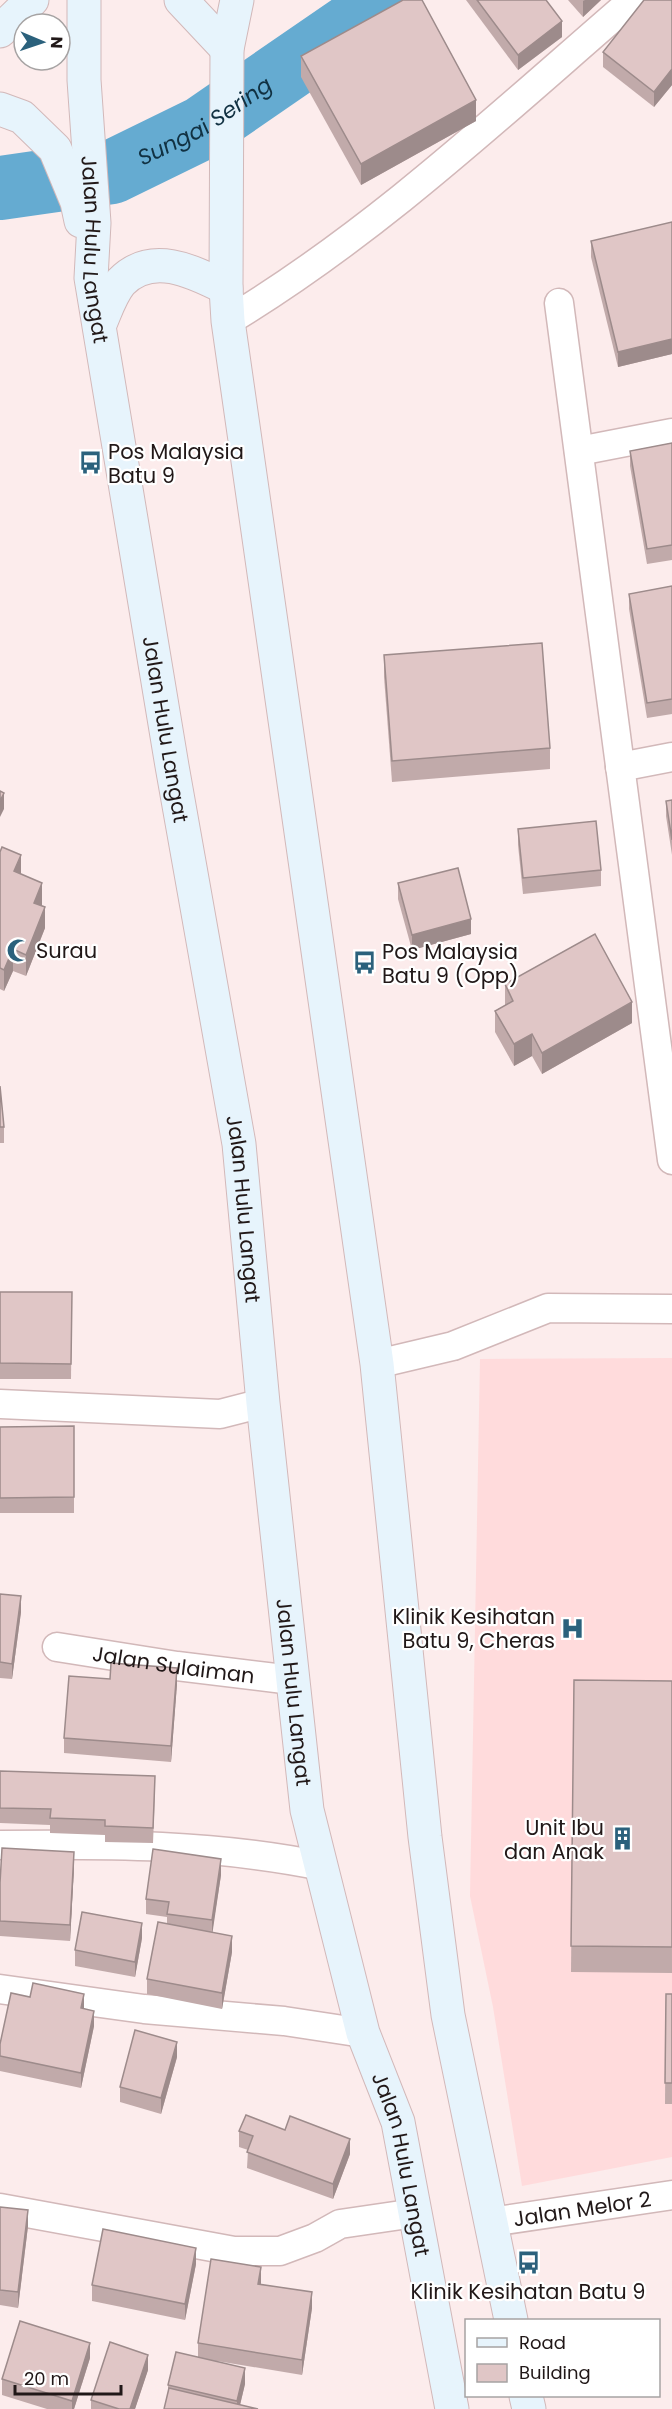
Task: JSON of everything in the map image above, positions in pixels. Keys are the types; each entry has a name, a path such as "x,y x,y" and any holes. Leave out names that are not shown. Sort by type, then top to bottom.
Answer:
{"main road":[{"path":"0,31 32,0"},
{"name":"Jalan Hulu Langat","path":"84,0 85,213 91,278 172,766 239,1144 263,1403 307,1810 363,2032 398,2122 453,2409"},
{"path":"181,0 228,49"},
{"path":"237,0 228,49 226,288 228,321 377,1364 425,1837 447,2003 511,2319"},
{"path":"11,113 55,149 85,213"},
{"path":"100,324 112,296 122,281 141,269 167,265 192,270 226,288"}],"street":[{"path":"228,321 277,291 378,216 633,0"},
{"path":"559,303 672,1160"},
{"path":"579,451 672,433"},
{"path":"620,767 672,757"},
{"path":"377,1364 453,1346 548,1308 672,1310"},
{"path":"0,1404 220,1414 263,1403"},
{"name":"Jalan Sulaiman","path":"57,1647 177,1666 292,1680"},
{"path":"0,1845 119,1844 270,1856 322,1866"},
{"path":"0,1989 144,2009 284,2021 363,2032"},
{"name":"Jalan Melor 2","path":"491,2222 672,2195"},
{"path":"0,2208 234,2251 280,2251 315,2238 340,2224 415,2213"}],"shaded area":[{"name":"Klinik Kesihatan Batu 9, Cheras","path":"672,1358 672,2157 522,2186 493,2007 470,1896 480,1359"}],"building":[{"path":"403,0 422,0 476,100 361,164 301,56"},
{"path":"477,0 546,0 562,21 518,55"},
{"path":"644,0 672,0 672,69 654,92 603,52"},
{"path":"672,222 672,339 618,352 591,241"},
{"path":"672,443 672,545 647,549 630,451"},
{"path":"672,586 672,699 647,703 629,594"},
{"path":"542,643 550,748 392,761 384,655"},
{"path":"672,800 672,840 666,801"},
{"path":"596,821 601,870 523,878 518,829"},
{"name":"Surau","path":"2,847 21,855 14,871 42,883 34,903 45,907 26,955 13,949 4,970 0,968 0,852"},
{"path":"458,868 471,919 412,935 398,883"},
{"path":"595,934 632,1002 542,1053 532,1034 514,1044 495,1011 513,1001 505,984"},
{"path":"0,1086 4,1127 0,1127"},
{"path":"0,1292 72,1292 71,1364 0,1363"},
{"path":"74,1426 74,1497 0,1498 0,1427"},
{"path":"0,1594 21,1596 12,1664 0,1662"},
{"path":"111,1663 177,1668 171,1746 64,1738 69,1676 110,1679"},
{"name":"Unit Ibu dan Anak","path":"574,1680 672,1681 672,1947 571,1946"},
{"path":"0,1771 155,1776 153,1828 105,1826 105,1820 50,1818 51,1809 0,1808"},
{"path":"2,1848 74,1852 70,1925 0,1921"},
{"path":"153,1849 221,1859 212,1920 167,1914 169,1902 146,1899"},
{"path":"82,1912 142,1923 135,1962 75,1950"},
{"path":"158,1922 232,1936 222,1993 147,1979"},
{"path":"33,1983 84,1994 81,2008 94,2011 81,2073 0,2056 0,2044 11,1993 30,1997"},
{"path":"666,1994 672,1994 672,2083 665,2083"},
{"path":"135,2030 177,2042 161,2098 120,2087"},
{"path":"246,2115 285,2130 290,2116 350,2139 333,2184 247,2152 253,2136 239,2131"},
{"path":"0,2207 28,2210 18,2292 0,2290"},
{"path":"103,2229 196,2248 185,2304 92,2285"},
{"path":"211,2259 261,2267 258,2284 312,2292 302,2360 198,2343"},
{"path":"20,2321 90,2343 72,2401 2,2379"},
{"path":"110,2342 148,2355 130,2409 119,2409 91,2400"},
{"path":"176,2352 245,2368 237,2401 168,2385"},
{"path":"169,2388 258,2409 164,2409"}],"waterway":[{"name":"Sungai Sering","path":"0,188 112,172 202,128 388,0"}],"place":[{"name":"Pos Malaysia Batu 9","path":"90,463"},
{"name":"Surau","path":"18,950"},
{"name":"Pos Malaysia Batu 9 (Opp)","path":"364,963"},
{"name":"Klinik Kesihatan Batu 9, Cheras","path":"573,1628"},
{"name":"Unit Ibu dan Anak","path":"622,1839"},
{"name":"Klinik Kesihatan Batu 9","path":"528,2263"}]}
